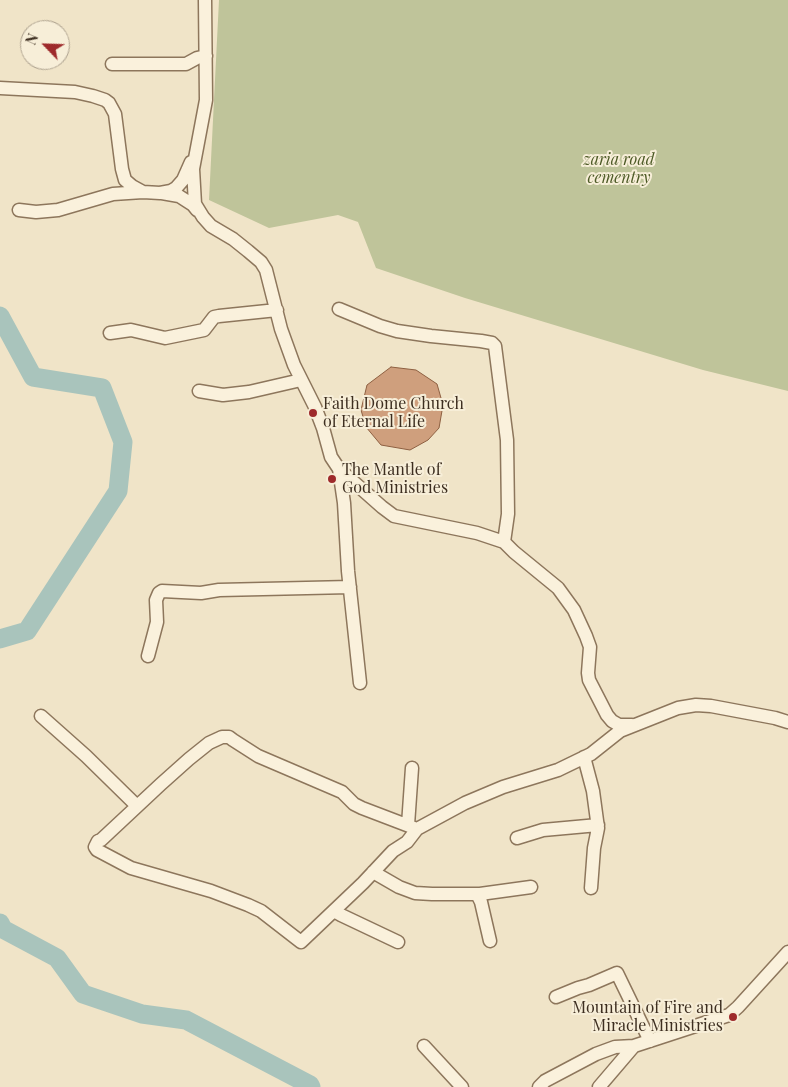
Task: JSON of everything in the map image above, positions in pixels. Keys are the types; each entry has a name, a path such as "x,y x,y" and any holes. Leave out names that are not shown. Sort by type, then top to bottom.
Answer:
{"street":[{"path":"203,217 195,204 193,169 206,100 206,0"},
{"path":"112,64 186,64 206,56"},
{"path":"0,88 75,92 110,103 115,114 125,180 143,192"},
{"path":"160,193 171,191 183,180 196,150"},
{"path":"19,210 36,212 58,210 113,194 143,192 179,196 193,205 211,226 233,239 261,262 266,270 278,310 281,329 294,365 315,407 331,456 339,469 394,516 477,533 504,542 558,588 574,610 586,636 590,647 589,680 607,715 612,722 619,725 637,724"},
{"path":"339,309 380,326 396,330 481,341 492,343 495,346 507,440 508,514 504,542"},
{"path":"110,333 131,330 165,338 204,330 214,317 278,310"},
{"path":"199,391 223,395 249,392 301,380"},
{"path":"339,469 344,503 360,683"},
{"path":"148,656 157,622 156,600 162,591 201,593 219,590 350,587"},
{"path":"412,768 412,827 407,842 393,852 301,942 268,916 248,905 211,891 131,868 97,850 95,847 98,841 161,784 209,743 222,737 229,737 258,756 342,792 354,804 362,808 412,827 503,787 558,770 591,754 620,731 678,708 696,705 711,706 788,722"},
{"path":"41,716 86,756 137,806"},
{"path":"584,757 593,791 598,825 591,888"},
{"path":"516,838 543,830 598,825"},
{"path":"373,872 399,887 415,893 477,894 532,887"},
{"path":"477,894 481,902 490,941"},
{"path":"334,911 398,942"},
{"path":"539,1087 596,1054 615,1047 634,1046 728,1015 738,1007 788,952"},
{"path":"556,997 618,973 650,1041"},
{"path":"424,1046 462,1087"},
{"path":"599,1087 634,1046"}],"green space":[{"name":"zaria road cementry","path":"219,0 788,0 788,391 703,370 465,298 376,268 358,222 338,215 269,228 209,200"}],"building":[{"path":"391,367 416,370 437,384 443,405 439,428 428,440 410,450 381,445 366,427 361,410 367,385"}],"waterway":[{"path":"0,316 33,377 102,388 123,442 118,491 27,631 0,639"},
{"path":"0,923 3,929 57,958 83,994 142,1014 186,1020 311,1087"}],"place":[{"name":"Faith Dome Church of Eternal Life","path":"313,413"},
{"name":"The Mantle of God Ministries","path":"332,479"},
{"name":"Mountain of Fire and Miracle Ministries","path":"733,1017"}]}
